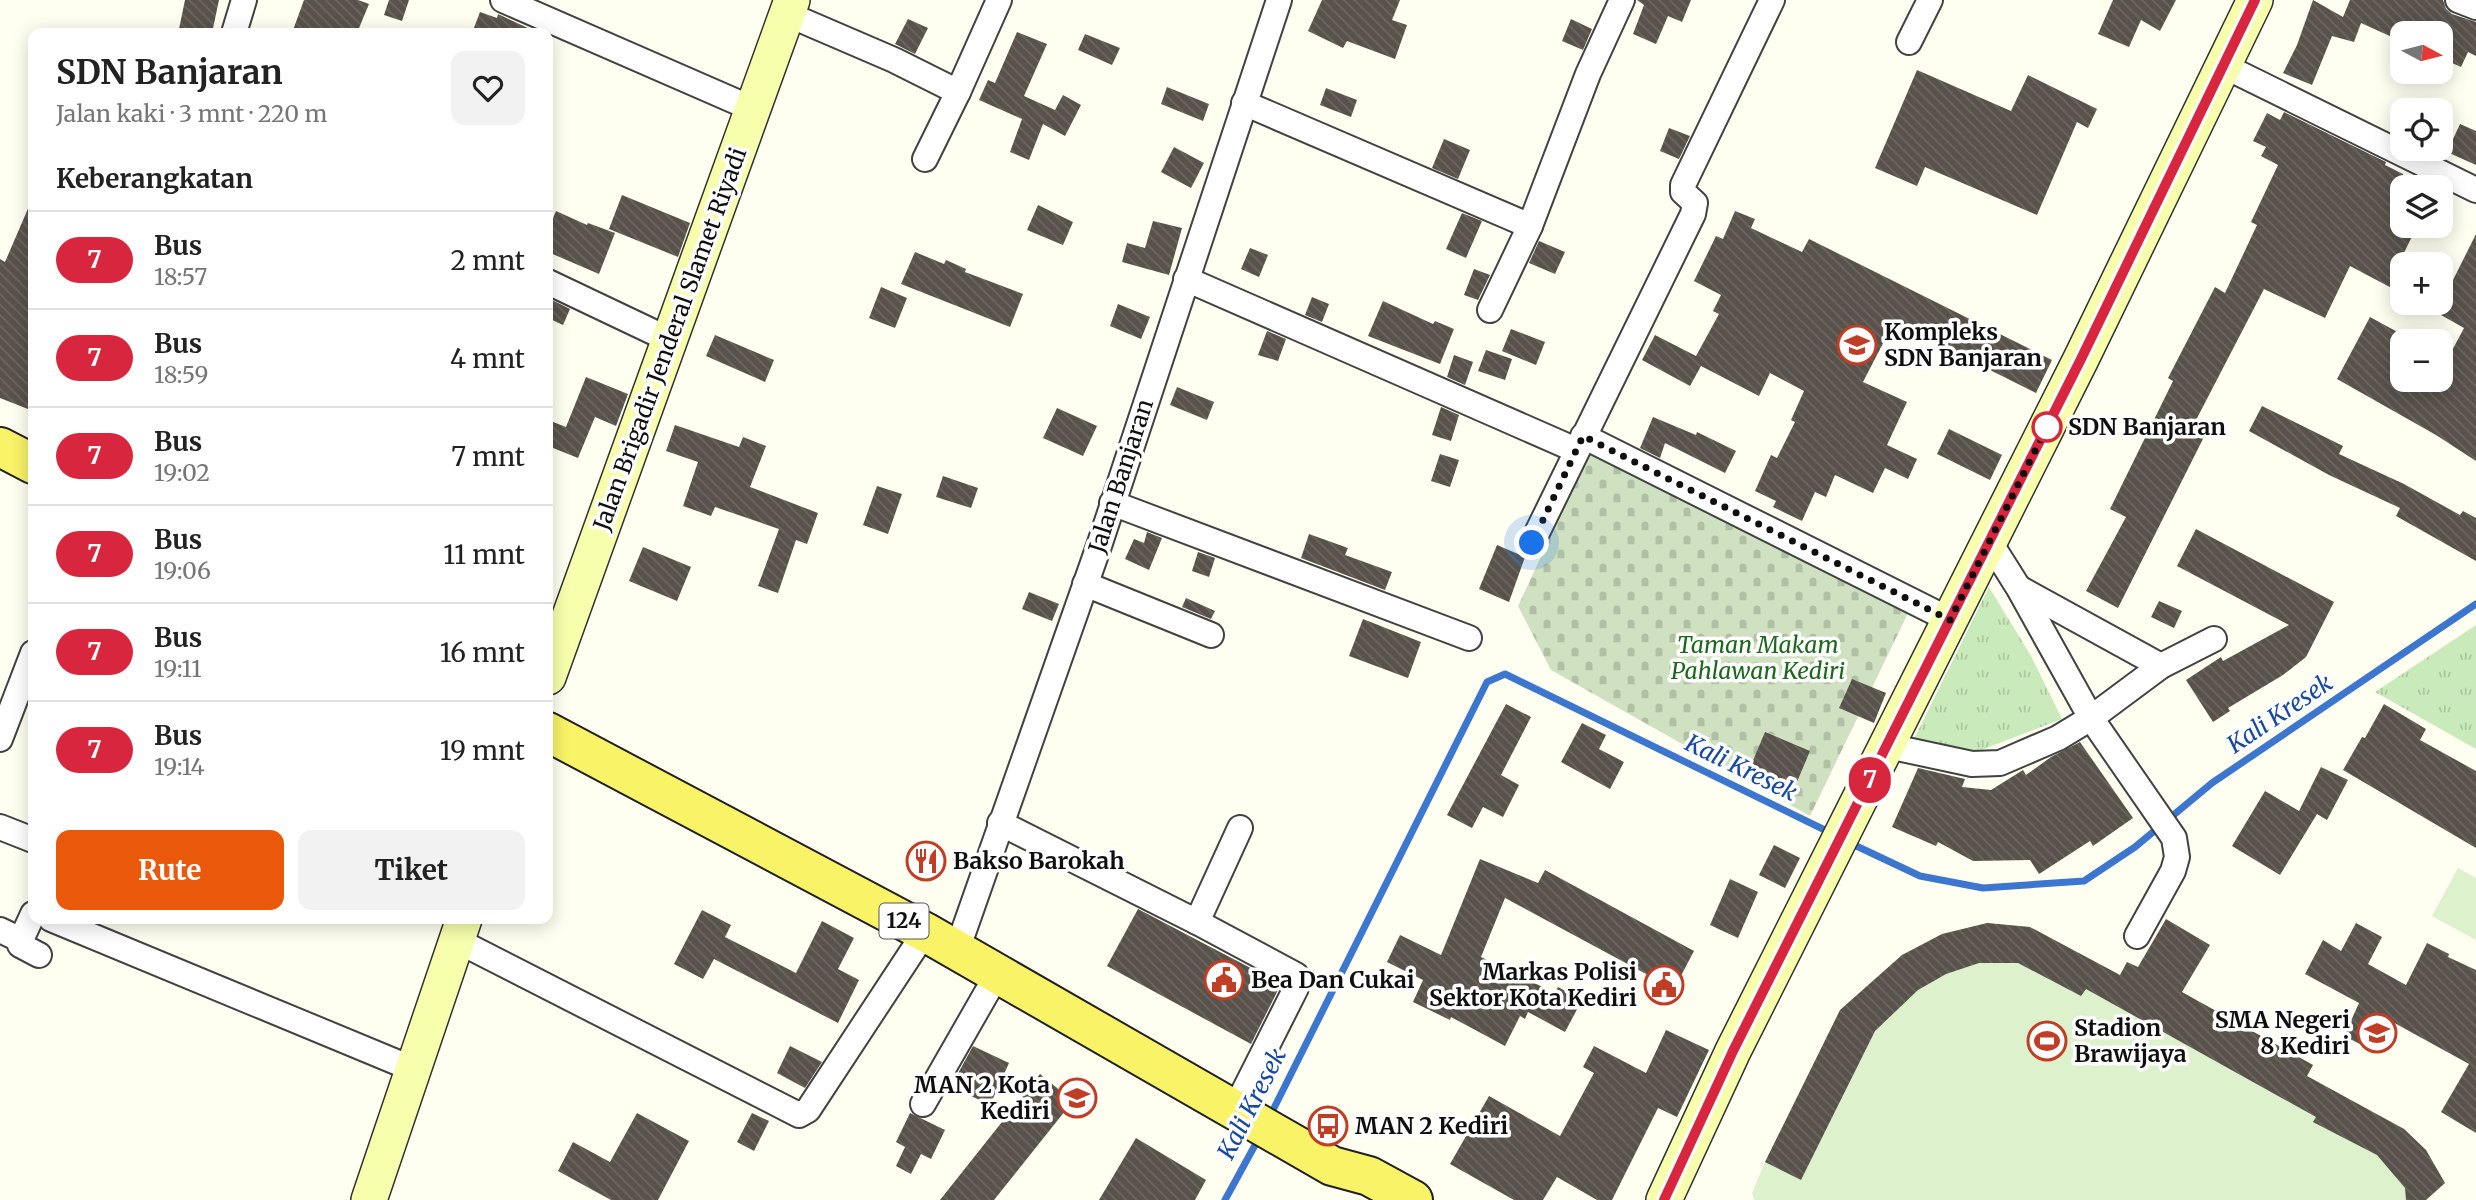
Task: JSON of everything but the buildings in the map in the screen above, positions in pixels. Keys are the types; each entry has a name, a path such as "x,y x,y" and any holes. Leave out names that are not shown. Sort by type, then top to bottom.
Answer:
{"main road":[{"path":"1664,1200 1733,1051 2081,359 2255,0"},
{"name":"Jalan Brigadir Jenderal Slamet Riyadi","path":"553,663 789,7"},
{"path":"0,447 28,461"},
{"name":"124","path":"553,735 941,941 1332,1166 1369,1175 1413,1200"},
{"path":"369,1200 460,929"},
{"name":"124","path":"1332,1166 1353,1200"}],"street":[{"path":"236,28 244,0"},
{"path":"503,0 753,109"},
{"path":"925,159 999,0"},
{"name":"Jalan Banjaran","path":"460,929 799,1115 808,1110 941,941 1000,822 1085,584 1279,0"},
{"path":"1490,310 1530,226 1588,74 1622,0"},
{"path":"1532,543 1693,214 1695,203 1683,192 1685,181 1772,0"},
{"path":"1909,42 1930,0"},
{"path":"2458,0 2476,7"},
{"path":"789,7 958,92"},
{"path":"2224,66 2476,190"},
{"path":"1244,103 1530,226"},
{"path":"1186,279 1579,443 1950,620"},
{"path":"553,284 670,340"},
{"path":"1112,503 1469,638"},
{"path":"1989,541 2018,587 2091,718 2174,838 2177,857 2173,871 2137,936"},
{"path":"1085,584 1210,635"},
{"path":"2018,587 2161,666"},
{"path":"1888,746 1972,764 2000,763 2058,738 2091,718 2161,666 2214,639"},
{"path":"0,739 28,666"},
{"path":"1000,822 1296,975 1296,988 1244,1116"},
{"path":"0,827 28,838"},
{"path":"1197,922 1240,828"},
{"path":"20,942 28,924"},
{"path":"63,924 413,1069"},
{"path":"923,1104 998,974"}],"green space":[{"name":"Taman Makam Pahlawan Kediri","path":"1591,450 1910,609 1810,816 1551,670 1518,606"},
{"path":"1989,587 2031,656 2062,719 1971,754 1912,743"},
{"path":"2476,625 2476,749 2375,692"},
{"path":"2458,868 2476,878 2476,940 2432,916"},
{"name":"Stadion Brawijaya","path":"1987,923 2030,927 2120,975 2127,962 2313,1065 2307,1076 2404,1129 2426,1150 2445,1183 2426,1200 1754,1200 1752,1193 1765,1162 1837,1017"}],"waterway":[{"name":"Kali Kresek","path":"1850,843 1920,876 1983,888 2084,881 2135,847 2212,783 2476,604"},
{"name":"Kali Kresek","path":"1270,1116 1487,682 1505,674 1833,834"},
{"name":"Kali Kresek","path":"1225,1200 1260,1136"}],"bus line":[{"name":"7","path":"1664,1200 1733,1051 2023,476 2255,0"}],"place":[{"name":"Kompleks SDN Banjaran","path":"1857,345"},
{"name":"SDN Banjaran","path":"2047,427"},
{"name":"Bakso Barokah","path":"926,861"},
{"name":"Bea Dan Cukai","path":"1224,980"},
{"name":"Markas Polisi Sektor Kota Kediri","path":"1664,985"},
{"name":"SMA Negeri 8 Kediri","path":"2377,1033"},
{"name":"Stadion Brawijaya","path":"2047,1041"},
{"name":"MAN 2 Kota Kediri","path":"1077,1098"},
{"name":"MAN 2 Kediri","path":"1328,1126"}],"route":[{"path":"1532,543 1583,436 1950,620 2048,425 2047,427"}]}
